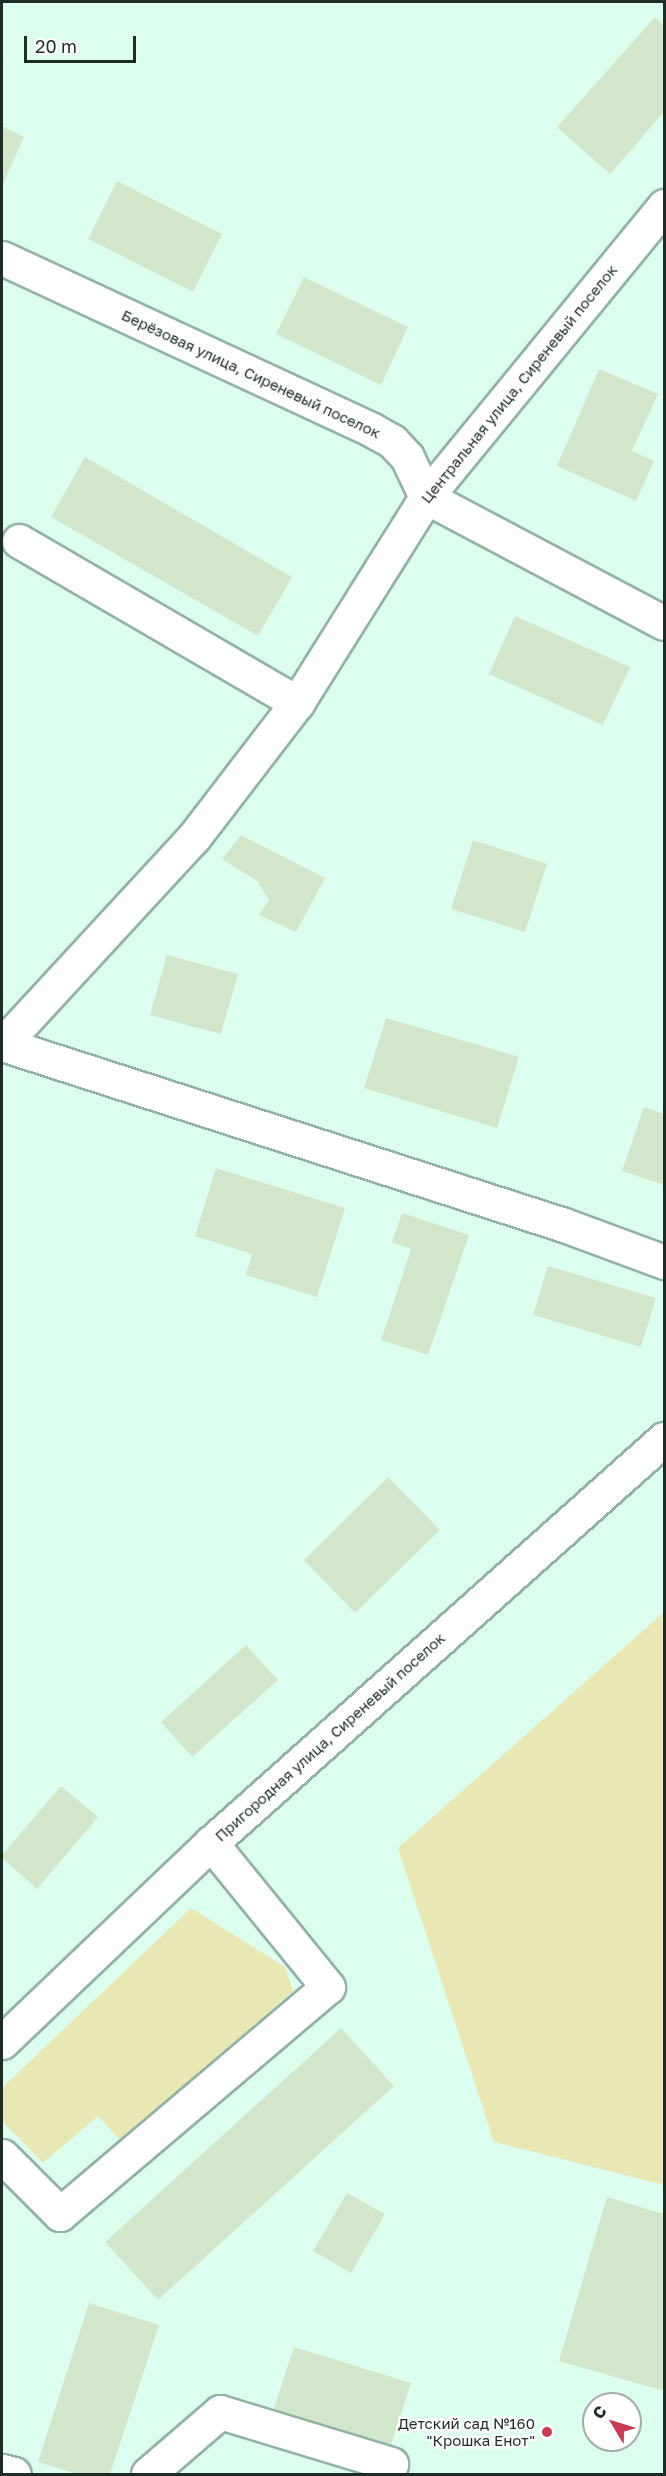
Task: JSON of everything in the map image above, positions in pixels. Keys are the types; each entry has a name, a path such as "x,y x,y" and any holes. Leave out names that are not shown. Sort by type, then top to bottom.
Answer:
{"street":[{"name":"Центральная улица, Сиреневый поселок","path":"2,1044 195,837 297,704 426,497 664,206"},
{"name":"Берёзовая улица, Сиреневый поселок","path":"2,258 393,441 407,457 426,497"},
{"path":"426,497 664,623"},
{"path":"19,541 297,704"},
{"path":"2,1044 564,1225 664,1262"},
{"name":"Пригородная улица, Сиреневый поселок","path":"2,2042 211,1844 664,1439"},
{"path":"2,2156 60,2214 328,1987 211,1844"},
{"path":"148,2475 220,2412 391,2464"},
{"path":"2,2471 14,2475"}],"green space":[{"path":"664,1612 664,2185 494,2142 398,1848"},
{"path":"191,1908 285,1967 293,1991 121,2141 98,2116 43,2163 2,2121 2,2088"}],"building":[{"path":"655,17 664,26 664,112 610,174 557,127"},
{"path":"2,126 24,137 2,186"},
{"path":"117,181 222,234 193,292 88,239"},
{"path":"304,277 408,327 381,385 276,334"},
{"path":"599,369 658,394 632,451 654,461 636,501 557,466"},
{"path":"85,457 292,577 258,636 51,517"},
{"path":"515,616 630,667 603,725 489,674"},
{"path":"241,835 325,878 296,932 259,915 269,900 257,881 222,859"},
{"path":"473,840 547,864 525,932 451,909"},
{"path":"167,955 238,974 221,1034 150,1015"},
{"path":"386,1018 519,1057 497,1128 364,1088"},
{"path":"644,1107 664,1114 664,1185 622,1171"},
{"path":"216,1168 345,1208 317,1297 246,1275 252,1254 195,1236"},
{"path":"402,1213 469,1235 428,1355 381,1340 411,1249 392,1242"},
{"path":"548,1266 656,1298 641,1347 533,1315"},
{"path":"388,1477 440,1530 355,1613 304,1560"},
{"path":"246,1645 278,1680 192,1757 161,1722"},
{"path":"61,1786 98,1817 37,1889 2,1858 2,1855"},
{"path":"341,2028 394,2086 158,2300 105,2242"},
{"path":"347,2193 385,2214 351,2273 313,2251"},
{"path":"607,2197 664,2214 664,2391 559,2361"},
{"path":"89,2303 159,2325 110,2474 77,2474 38,2462"},
{"path":"294,2347 411,2383 389,2451 272,2414"}],"place":[{"name":"Детский сад №160 \"Крошка Енот\"","path":"547,2432"}]}
